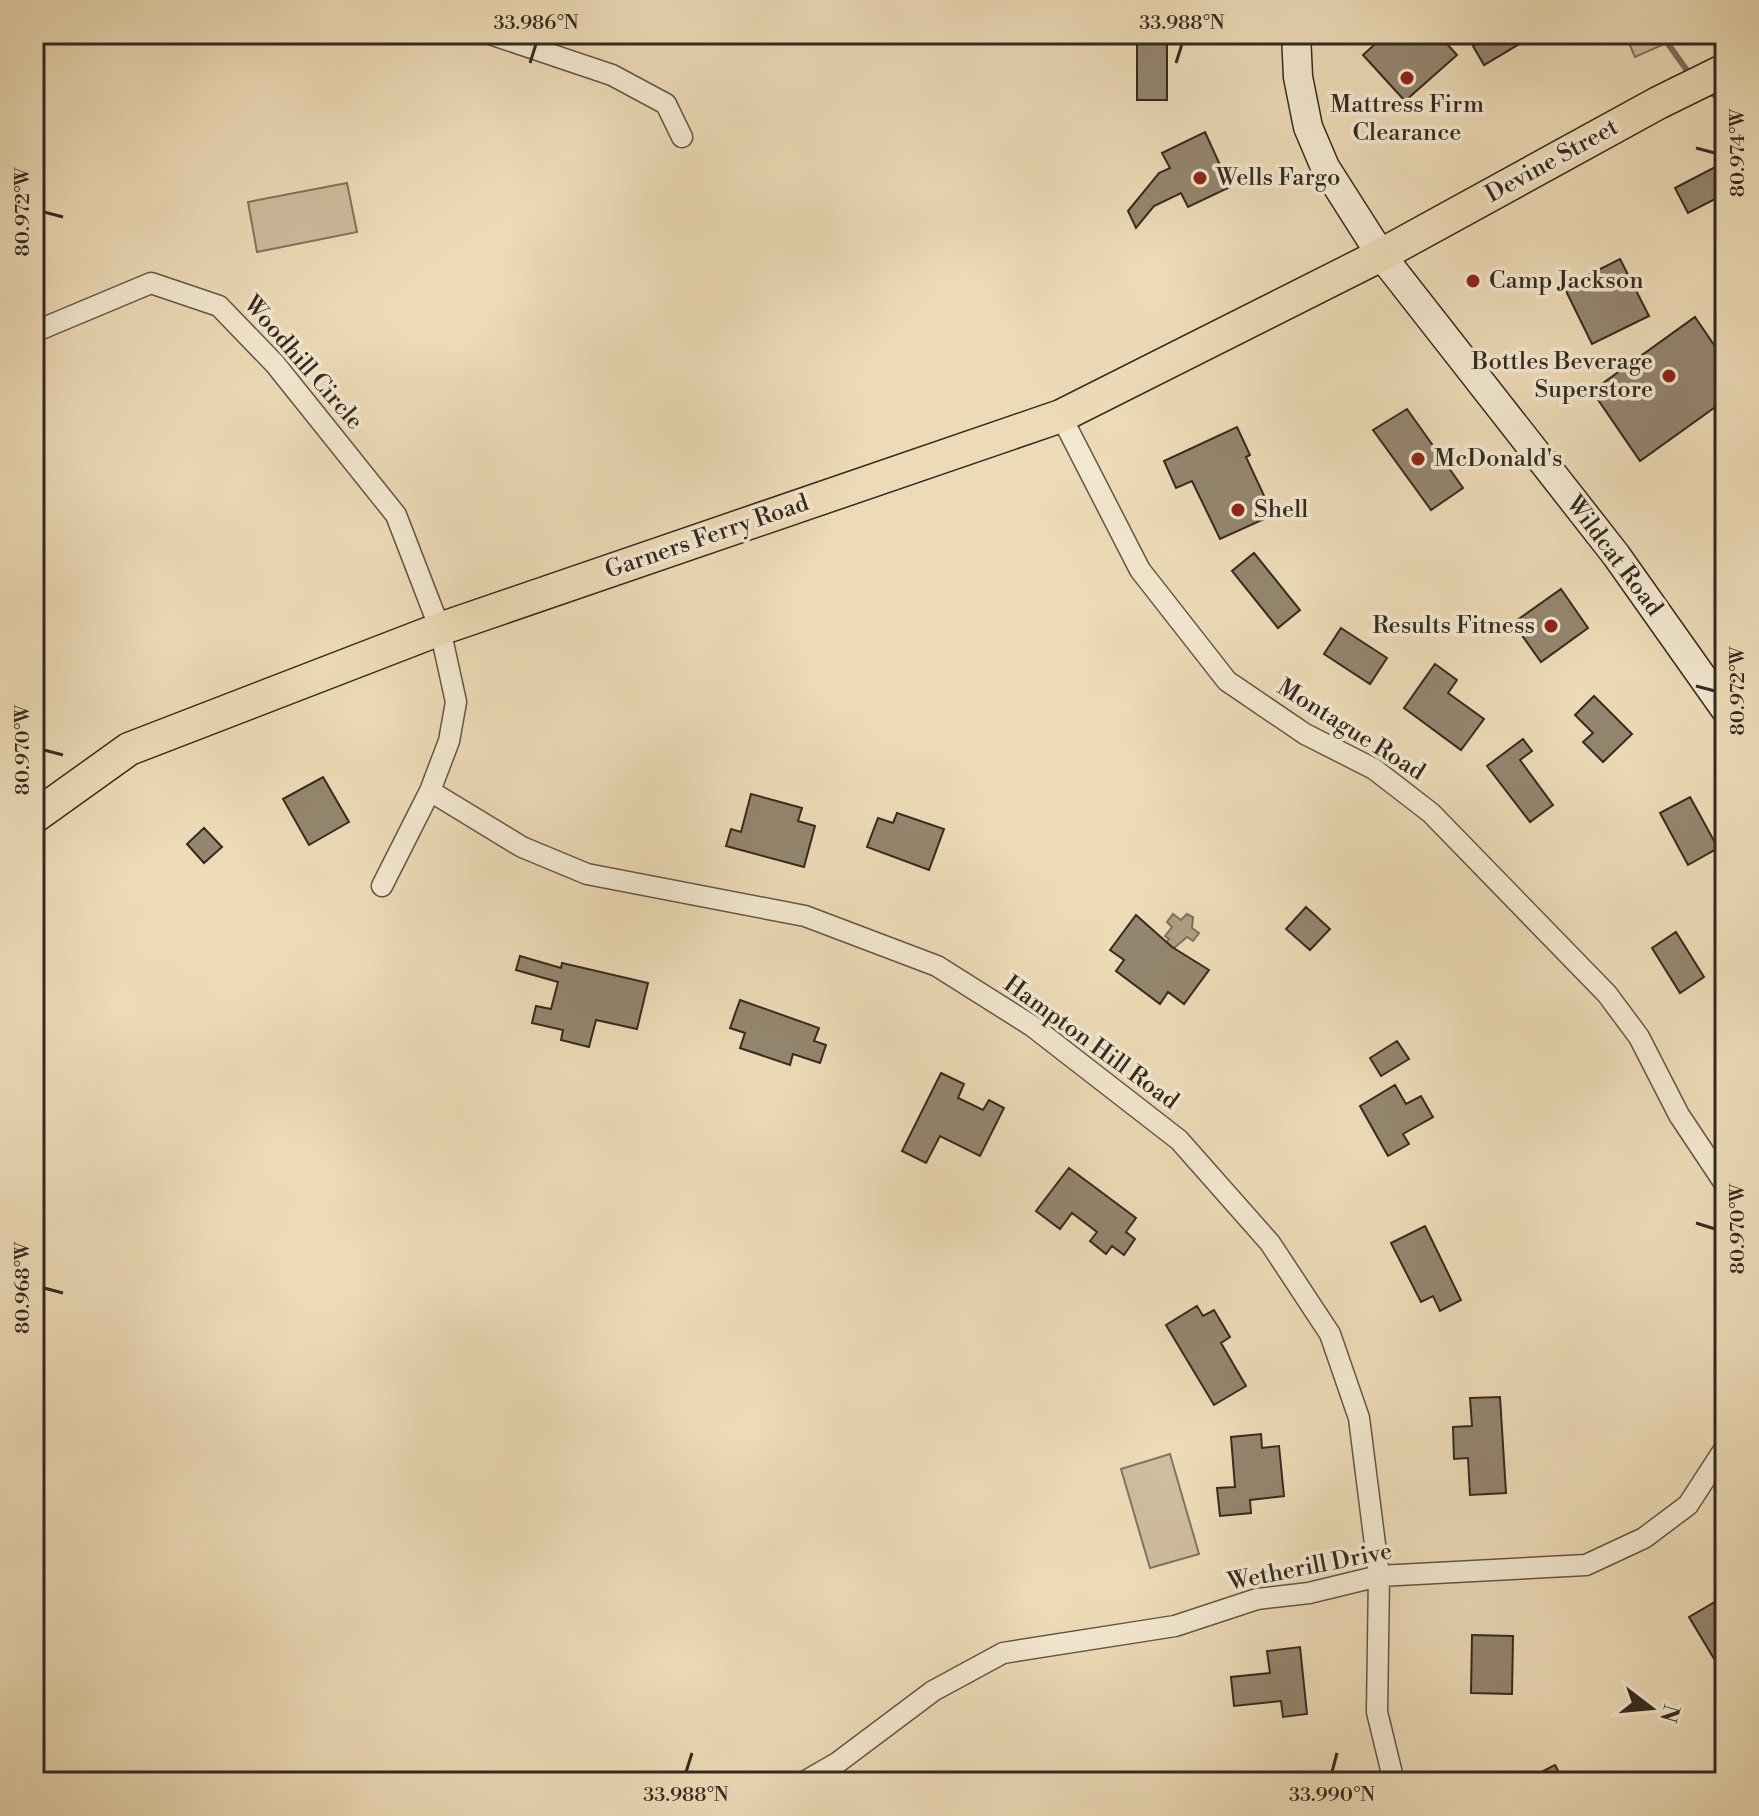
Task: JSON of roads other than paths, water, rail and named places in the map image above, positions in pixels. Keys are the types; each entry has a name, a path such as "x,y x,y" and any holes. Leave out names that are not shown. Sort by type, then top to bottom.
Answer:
{"main road":[{"name":"Wildcat Road","path":"1296,34 1298,77 1308,127 1325,167 1381,255 1616,555 1725,709"},
{"name":"Devine Street","path":"1381,255 1658,103 1725,70"},
{"name":"Garners Ferry Road","path":"34,817 129,749 440,629 1061,416 1381,255"}],"street":[{"path":"490,34 612,75 666,104 682,137"},
{"name":"Woodhill Circle","path":"34,332 151,283 219,306 275,364 396,515 440,629"},
{"name":"Montague Road","path":"1061,416 1140,570 1227,681 1305,734 1374,769 1431,813 1607,994 1639,1037 1679,1115 1725,1184"},
{"path":"382,886 430,791 449,741 456,702 440,629"},
{"name":"Hampton Hill Road","path":"430,791 522,847 587,874 805,916 937,966 1032,1026 1179,1140 1270,1242 1330,1334 1359,1418 1379,1576 1377,1712 1394,1782"},
{"name":"Wetherill Drive","path":"804,1782 837,1763 933,1691 1003,1653 1175,1626 1257,1599 1309,1593 1379,1576 1586,1565 1644,1538 1688,1505 1725,1448"}],"waterway":[{"path":"1661,34 1691,76"},
{"path":"1709,91 1725,104"}],"place":[{"name":"Mattress Firm Clearance","path":"1407,78"},
{"name":"Wells Fargo","path":"1200,178"},
{"name":"Camp Jackson","path":"1473,281"},
{"name":"Bottles Beverage Superstore","path":"1669,376"},
{"name":"McDonald's","path":"1418,459"},
{"name":"Shell","path":"1238,510"},
{"name":"Results Fitness","path":"1551,626"}]}
